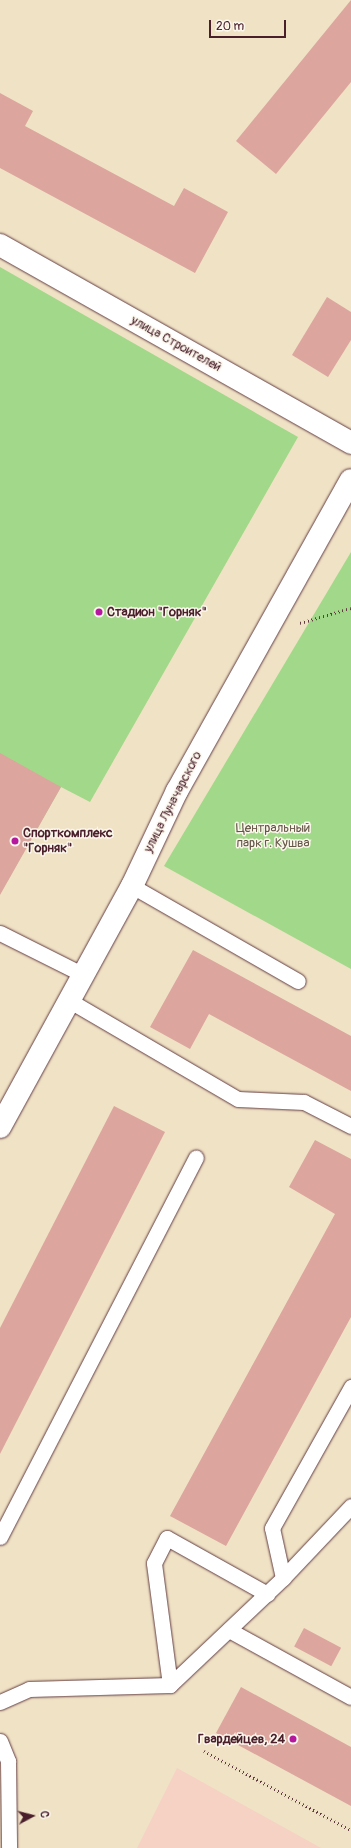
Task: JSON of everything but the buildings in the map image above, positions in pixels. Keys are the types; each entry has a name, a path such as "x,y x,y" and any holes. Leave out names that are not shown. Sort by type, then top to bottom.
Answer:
{"main road":[{"name":"улица Строителей","path":"0,245 351,442"},
{"name":"улица Луначарского","path":"0,1127 132,886 177,791 351,480"}],"lane":[{"path":"132,886 298,981"},
{"path":"0,933 84,975"},
{"path":"70,1001 238,1099 304,1102 351,1126"},
{"path":"0,1537 196,1158"},
{"path":"283,1578 272,1528 351,1387"},
{"path":"0,1702 29,1689 170,1685 267,1594 351,1506"},
{"path":"170,1685 154,1563 167,1538 267,1594"},
{"path":"229,1630 351,1697"},
{"path":"0,1741 8,1761 9,1848"}],"path":[{"path":"265,634 351,608"},
{"path":"204,1751 351,1830"}],"shaded area":[{"path":"177,1768 321,1848 137,1848"}],"green space":[{"name":"Стадион \"Горняк\"","path":"0,267 298,437 90,802 61,787 0,894"},
{"name":"Центральный парк г. Кушва","path":"351,552 351,969 164,866"}],"place":[{"name":"Стадион \"Горняк\"","path":"99,612"},
{"name":"Спорткомплекс \"Горняк\"","path":"15,841"},
{"name":"Гвардейцев, 24","path":"293,1739"}]}
